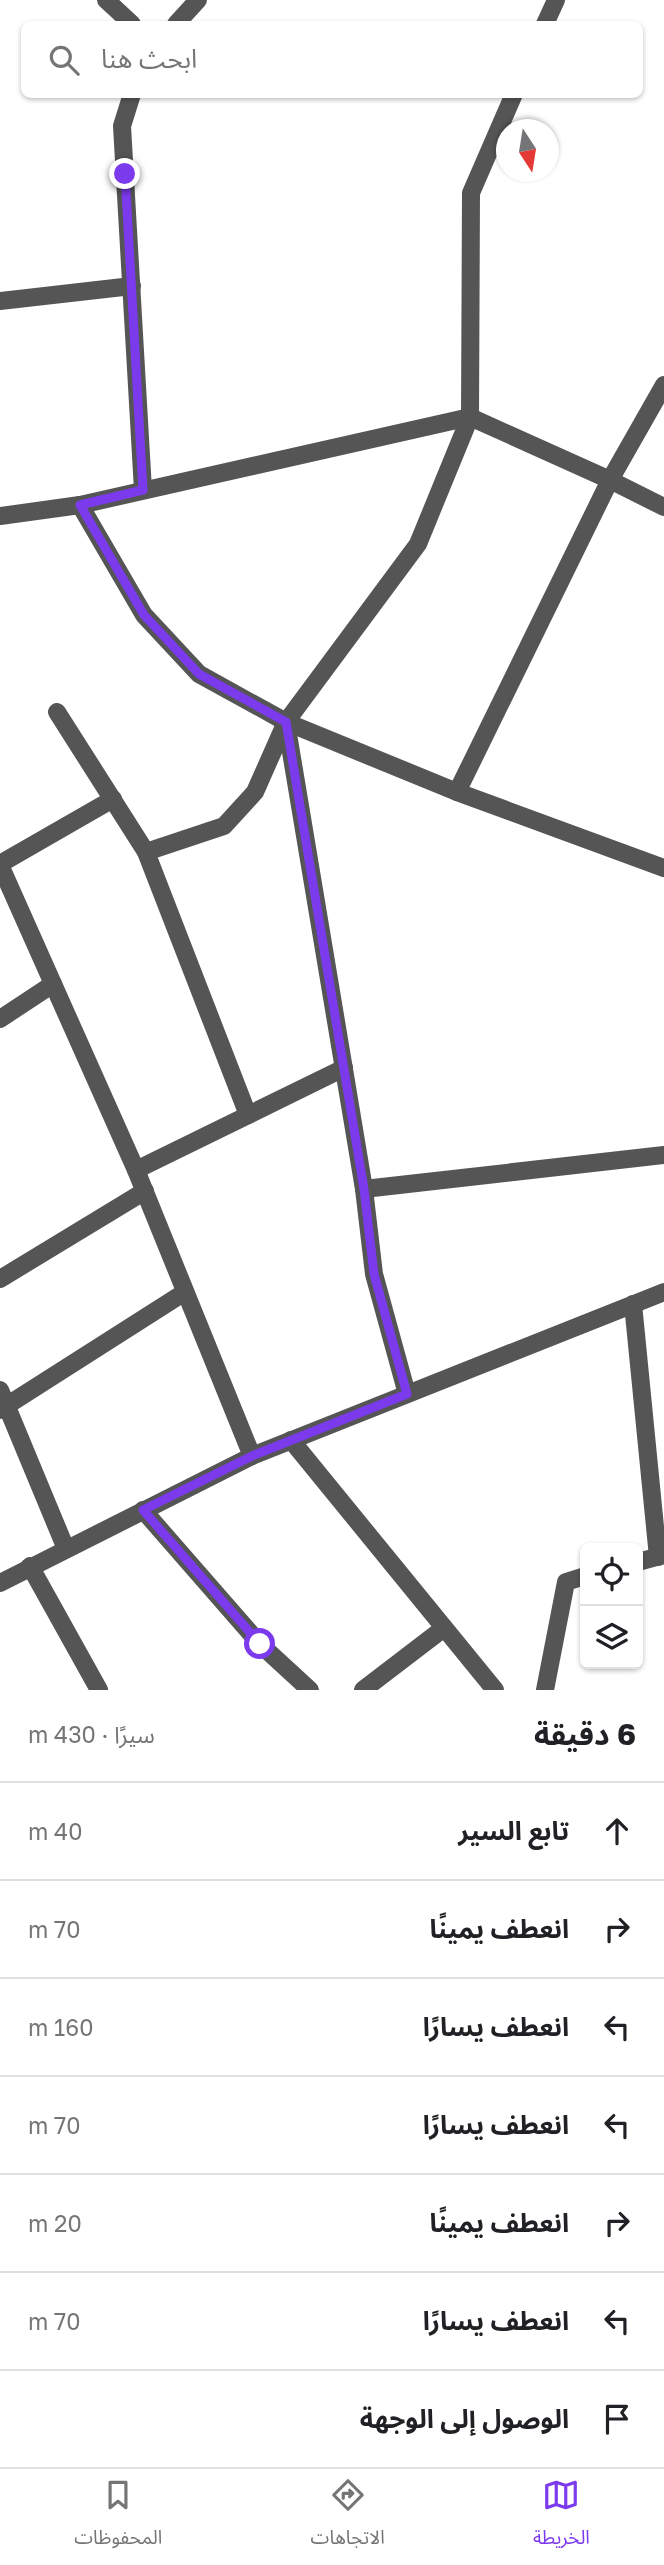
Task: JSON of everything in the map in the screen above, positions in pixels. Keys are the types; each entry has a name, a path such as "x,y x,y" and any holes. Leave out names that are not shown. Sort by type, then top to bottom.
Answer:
{"street":[{"path":"106,0 129,21"},
{"path":"179,21 198,0"},
{"path":"546,21 556,0"},
{"path":"131,98 122,126 143,490"},
{"path":"146,852 224,826 255,792 286,722 418,544 470,417 471,193 512,98"},
{"path":"0,301 132,286"},
{"path":"457,792 610,480 664,384"},
{"path":"0,516 80,505 470,417 664,507"},
{"path":"80,505 144,615 199,674 286,722 457,792 664,868"},
{"path":"57,712 146,852 248,1115"},
{"path":"286,722 364,1189 374,1274 407,1394"},
{"path":"113,799 0,864 145,1191 252,1456"},
{"path":"0,1019 53,984"},
{"path":"136,1170 344,1068"},
{"path":"364,1189 664,1155"},
{"path":"0,1279 145,1191"},
{"path":"66,1549 2,1402 186,1292"},
{"path":"0,1583 252,1456 664,1292"},
{"path":"634,1304 661,1556 643,1561"},
{"path":"291,1440 495,1690"},
{"path":"143,1510 260,1644 310,1690"},
{"path":"30,1566 99,1690"},
{"path":"545,1690 566,1582 580,1578"},
{"path":"363,1690 444,1628"}],"route":[{"path":"125,174 143,490 80,505 144,615 199,674 286,722 364,1189 374,1274 407,1394 252,1456 143,1510 260,1644"}]}
